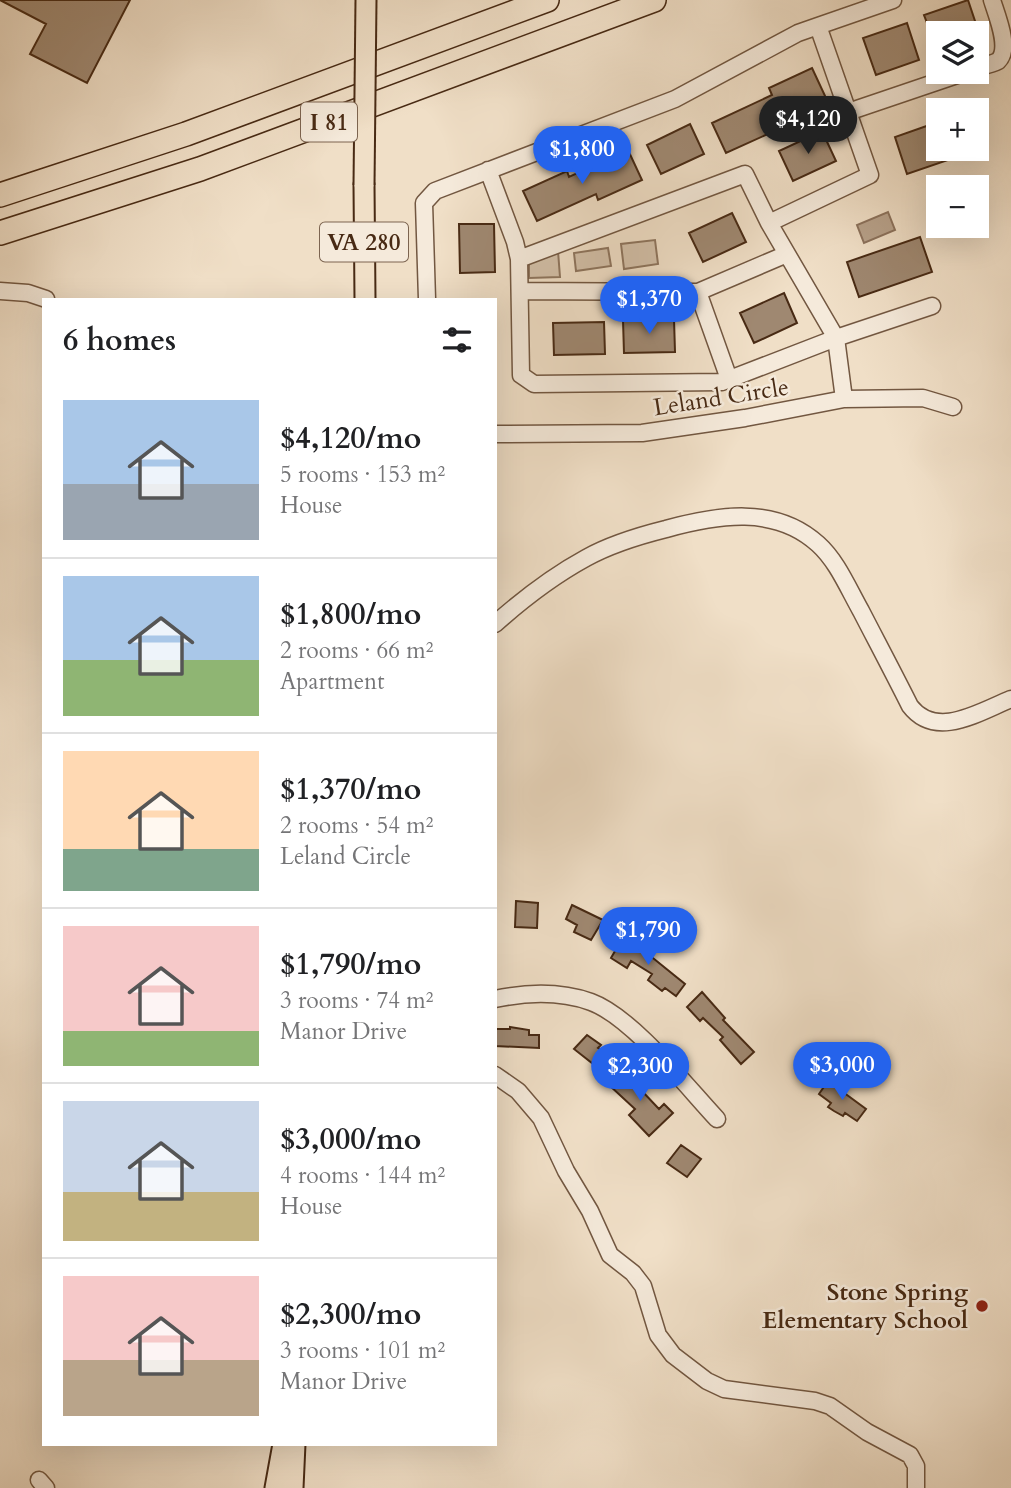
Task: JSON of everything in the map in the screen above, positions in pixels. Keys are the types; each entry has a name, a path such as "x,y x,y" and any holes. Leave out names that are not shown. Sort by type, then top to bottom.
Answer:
{"highway":[{"name":"I 81","path":"0,195 92,167 217,123 547,0"},
{"name":"I 81","path":"0,233 200,169 654,0"}],"main road":[{"name":"VA 280","path":"365,298 363,185 366,0"},
{"path":"275,1488 283,1446"},
{"path":"293,1488 295,1446"}],"street":[{"path":"427,298 424,203 435,191 676,99 798,33 893,0"},
{"path":"989,64 1000,60 1007,50 992,0"},
{"path":"769,223 870,175 818,26"},
{"path":"848,112 931,84"},
{"path":"488,170 519,258 521,375 534,384 722,382 836,338 932,306"},
{"path":"519,258 745,174 769,223 836,338 844,399"},
{"path":"520,291 698,292 787,254"},
{"path":"0,291 28,293 43,298"},
{"path":"698,292 729,379"},
{"name":"Leland Circle","path":"497,434 642,433 745,418 844,399 923,398 953,407"},
{"path":"497,622 556,576 615,544 702,520 732,516 763,518 803,531 830,557 847,584 910,706 918,716 936,723 949,723 1011,699"},
{"path":"497,999 547,993 593,1003 626,1024 717,1119"},
{"path":"497,1076 518,1091 541,1118 610,1255 629,1269 643,1286 658,1335 673,1355 707,1381 724,1390 815,1401 830,1406 867,1432 910,1455 916,1466 916,1488"}],"shaded area":[{"path":"888,212 895,230 864,243 857,225"},
{"path":"655,240 658,264 624,269 621,244"},
{"path":"608,248 611,266 576,271 574,253"},
{"path":"558,251 560,277 529,278 529,262"}],"building":[{"path":"0,0 130,0 87,83 30,54 46,24"},
{"path":"968,0 975,21 926,21 924,15"},
{"path":"907,23 919,60 876,75 863,38"},
{"path":"812,68 826,98 766,125 770,133 726,153 712,123 772,95 769,88"},
{"path":"690,124 704,154 661,174 647,145"},
{"path":"926,126 926,161 945,161 907,174 895,137"},
{"path":"822,131 836,161 793,181 779,151"},
{"path":"628,150 642,180 598,200 596,194 537,221 523,191 567,171 569,177"},
{"path":"732,213 746,242 703,262 689,233"},
{"path":"459,224 494,224 495,272 460,273"},
{"path":"920,237 932,272 859,297 847,262"},
{"path":"784,293 797,323 754,343 740,313"},
{"path":"674,319 675,352 624,353 623,320"},
{"path":"604,322 605,354 554,355 553,323"},
{"path":"516,901 538,903 537,928 515,927"},
{"path":"572,905 603,920 591,940 574,932 577,925 566,919"},
{"path":"622,939 648,954 685,984 676,996 665,988 662,991 648,980 652,974 631,961 627,968 611,958"},
{"path":"702,992 725,1018 723,1020 754,1052 741,1064 720,1040 723,1037 703,1018 700,1021 687,1007"},
{"path":"497,1029 529,1030 529,1035 539,1035 539,1048 497,1046"},
{"path":"587,1035 601,1045 598,1048 607,1055 597,1067 574,1049"},
{"path":"625,1070 632,1078 636,1074 646,1085 641,1090 659,1109 664,1104 673,1113 649,1136 629,1115 635,1109 609,1085"},
{"path":"828,1081 866,1109 857,1121 828,1107 831,1103 819,1094"},
{"path":"681,1145 701,1159 687,1177 667,1163"}],"place":[{"name":"Stone Spring Elementary School","path":"982,1306"}]}
